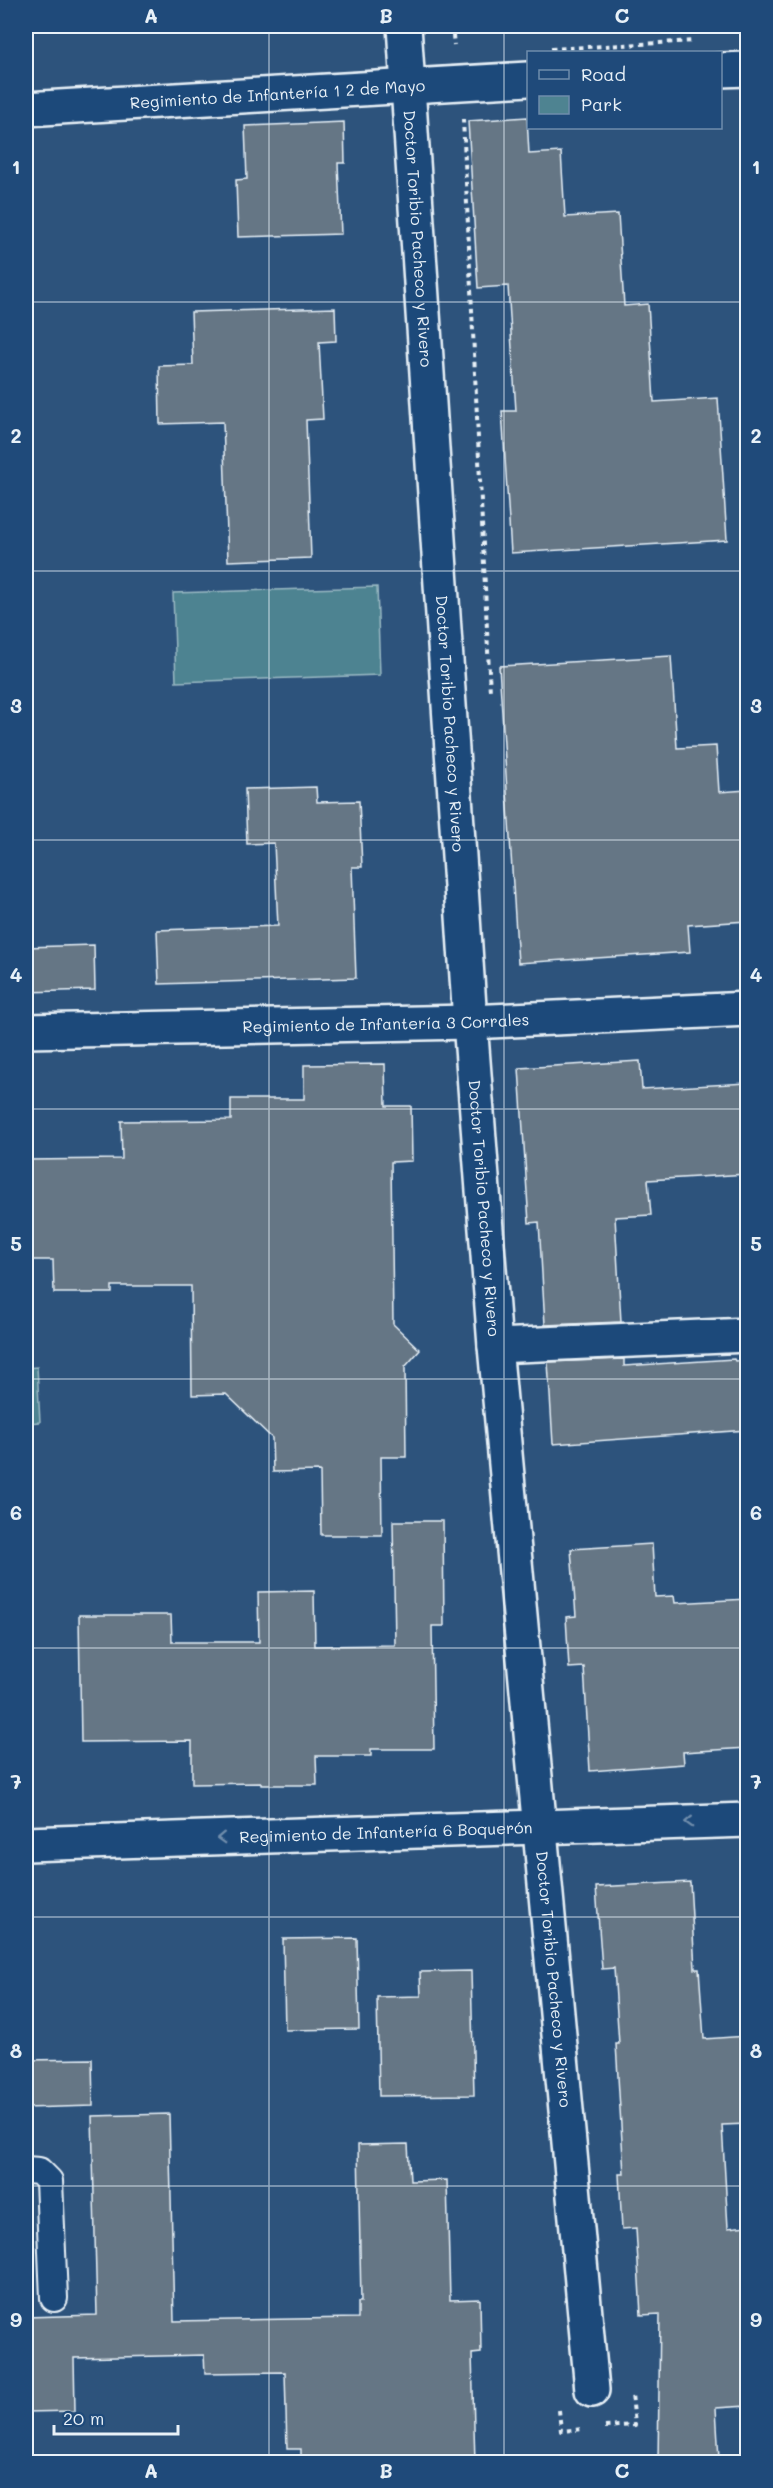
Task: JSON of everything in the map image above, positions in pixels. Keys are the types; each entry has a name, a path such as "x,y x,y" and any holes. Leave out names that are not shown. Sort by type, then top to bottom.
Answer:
{"street":[{"name":"Doctor Toribio Pacheco y Rivero","path":"404,26 470,1022 495,1346 592,2390"},
{"path":"722,70 747,69"},
{"name":"Regimiento de Infantería 1 2 de Mayo","path":"26,109 527,79"},
{"name":"Regimiento de Infantería 3 Corrales","path":"26,1031 470,1022 747,1009"},
{"path":"495,1346 747,1335"},
{"name":"Regimiento de Infantería 6 Boquerón","path":"26,1844 747,1820"}],"lane":[{"path":"26,2170 39,2171 49,2181 54,2298"}],"path":[{"path":"452,26 453,44 458,48"},
{"path":"546,49 700,41"},
{"path":"468,112 462,118 490,698"}],"green space":[{"path":"377,587 380,675 176,682 173,593"},
{"path":"37,1367 40,1422 26,1423 26,1368"}],"building":[{"path":"527,117 529,154 561,152 565,217 618,214 624,306 648,304 654,402 718,398 727,540 511,553 502,411 516,411 508,286 478,288 468,121"},
{"path":"344,122 345,163 338,163 341,234 238,237 236,180 247,179 245,126"},
{"path":"335,308 336,341 319,342 323,419 306,420 311,558 228,561 223,422 160,424 159,366 193,365 191,312"},
{"path":"671,656 677,748 716,746 719,792 747,790 747,921 688,925 690,952 518,963 499,666"},
{"path":"316,787 317,802 359,801 362,867 352,867 356,978 159,984 157,930 278,926 274,843 247,844 245,789"},
{"path":"94,945 95,990 26,992 26,947"},
{"path":"640,1061 642,1089 747,1083 747,1174 648,1180 651,1215 615,1217 621,1322 545,1325 539,1222 529,1223 519,1068"},
{"path":"385,1064 386,1106 411,1106 412,1161 391,1162 393,1324 420,1350 405,1367 406,1457 381,1457 382,1535 321,1535 320,1471 273,1472 272,1438 226,1394 192,1395 191,1286 112,1286 112,1293 54,1293 53,1260 26,1260 26,1160 122,1159 121,1121 231,1120 231,1099 304,1099 304,1065"},
{"path":"624,1359 624,1366 747,1360 747,1430 553,1444 548,1362"},
{"path":"393,1521 443,1521 444,1626 432,1626 434,1749 371,1749 371,1756 316,1756 317,1785 192,1784 192,1741 81,1742 79,1615 171,1615 172,1642 259,1642 258,1592 314,1591 315,1646 395,1645"},
{"path":"652,1544 655,1597 674,1596 675,1603 747,1599 747,1748 683,1752 684,1764 590,1771 584,1667 569,1668 566,1617 576,1616 571,1549"},
{"path":"690,1882 695,1969 699,1969 704,2039 747,2036 747,2124 722,2125 728,2228 747,2226 747,2406 716,2408 719,2459 658,2463 660,2314 641,2315 636,2228 622,2229 619,2174 624,2174 614,1968 602,1969 596,1887"},
{"path":"357,1938 359,2029 285,2030 283,1939"},
{"path":"471,1971 474,2095 379,2096 377,1997 421,1996 420,1972"},
{"path":"92,2059 93,2106 26,2108 26,2060"},
{"path":"169,2114 174,2321 358,2318 358,2302 361,2302 358,2145 408,2144 410,2181 447,2180 450,2300 480,2299 481,2353 472,2354 475,2463 301,2463 301,2449 287,2449 285,2372 205,2373 204,2355 74,2358 75,2411 26,2412 26,2317 97,2315 92,2116"}]}
